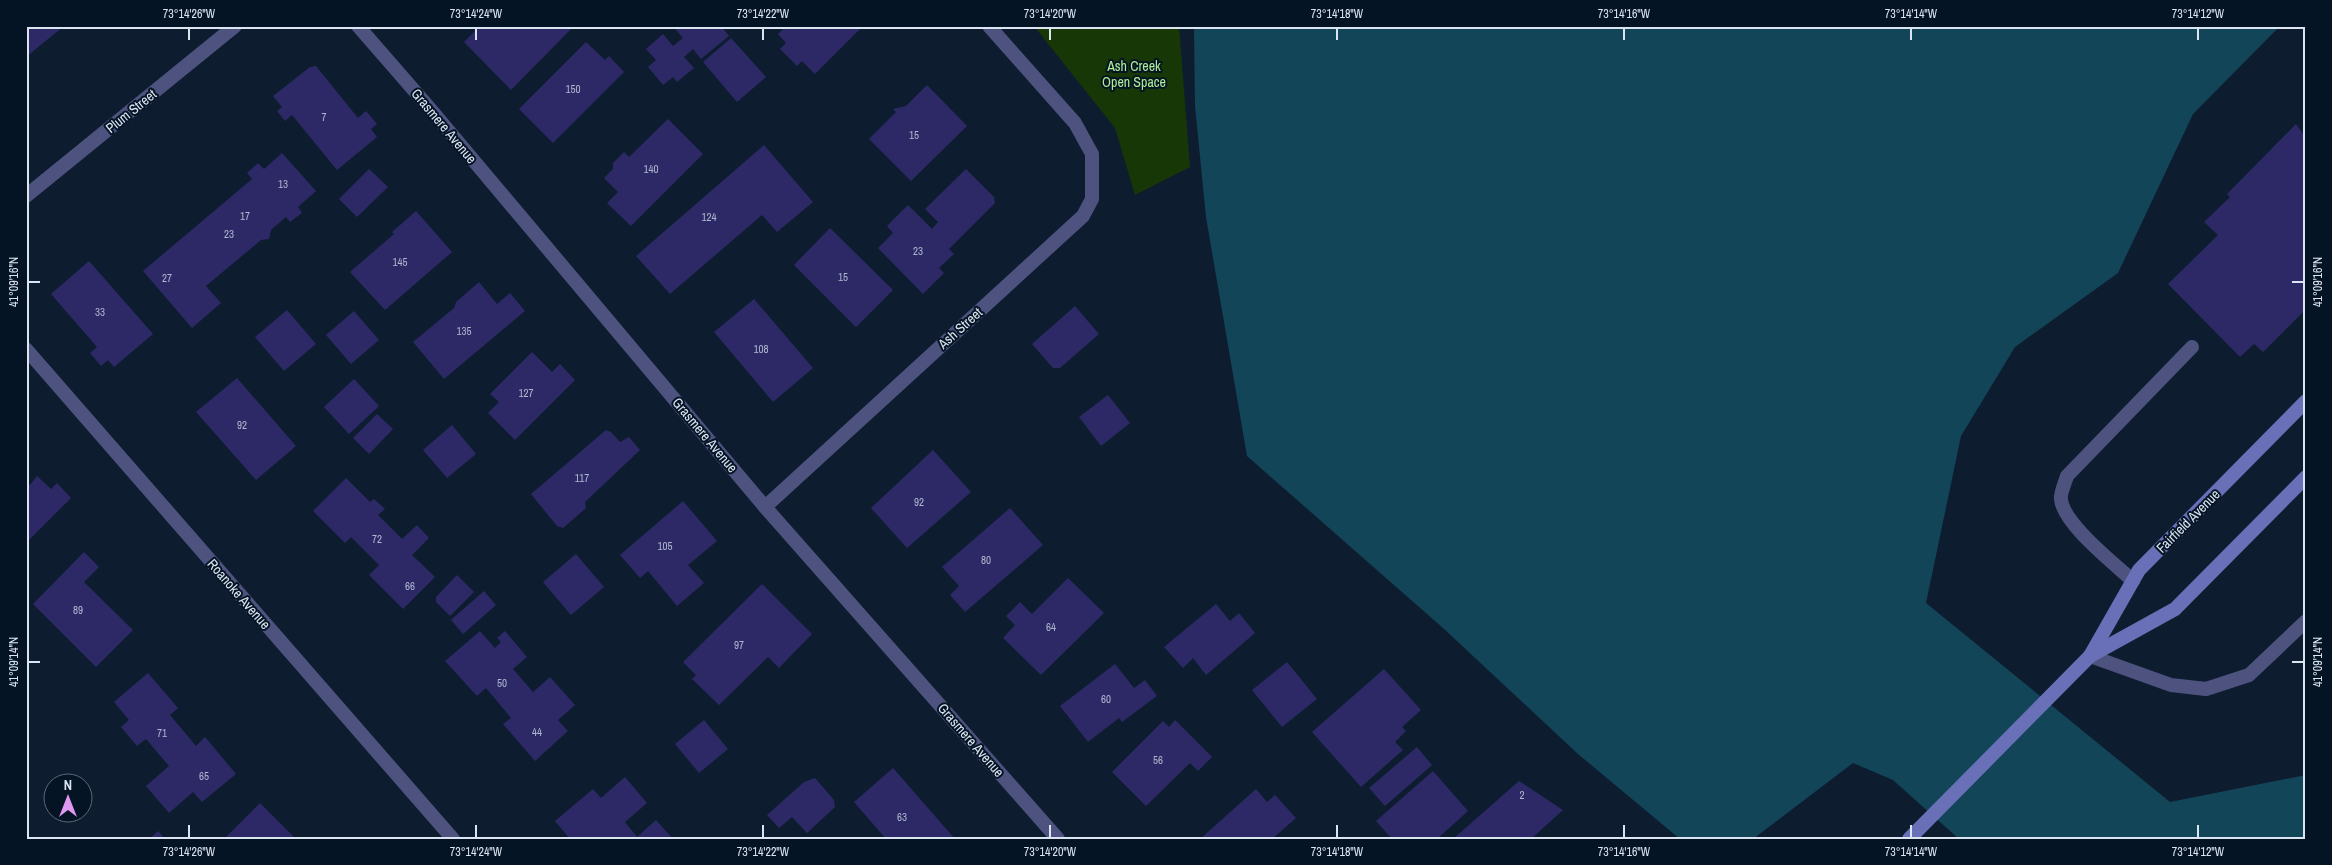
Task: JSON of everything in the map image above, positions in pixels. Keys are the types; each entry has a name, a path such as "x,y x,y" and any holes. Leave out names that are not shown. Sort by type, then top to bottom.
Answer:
{"main road":[{"name":"Fairfield Avenue","path":"1909,839 2090,656 2139,570 2306,401"},
{"name":"Fairfield Avenue","path":"2090,656 2175,609 2306,477"}],"street":[{"name":"Plum Street","path":"26,196 235,26"},
{"name":"Grasmere Avenue","path":"358,26 432,111 765,507 1058,839"},
{"name":"Ash Street","path":"765,507 1083,216 1092,199 1092,154 1075,123 989,26"},
{"path":"2133,581 2081,533 2065,511 2061,498 2067,476 2192,346"},
{"name":"Roanoke Avenue","path":"26,349 453,839"},
{"path":"2090,656 2171,685 2206,689 2249,675 2306,621"}],"green space":[{"name":"Ash Creek Open Space","path":"1034,26 1179,26 1190,167 1135,195 1115,128"}],"water":[{"path":"1194,26 2280,26 2193,114 2118,273 2015,347 1961,436 1926,603 2170,802 2306,775 2306,839 1959,839 1893,780 1853,763 1753,839 1680,839 1578,754 1443,628 1247,456 1206,217 1195,106"}],"building":[{"path":"26,26 64,26 26,57"},
{"path":"480,26 574,26 511,90 464,42"},
{"path":"673,26 721,26 729,36 701,59 693,49 684,57 694,68 677,82 673,77 663,85 648,67 656,60 646,49 663,34 673,46 683,38"},
{"path":"786,26 863,26 815,74 802,61 797,66 780,49 786,43 778,34"},
{"path":"731,38 766,77 737,102 703,62"},
{"path":"586,42 605,60 609,56 624,72 553,143 519,109"},
{"path":"316,66 358,118 366,111 377,124 371,129 377,137 337,170 292,115 285,121 277,111 282,107 273,96 310,67"},
{"path":"927,85 967,126 911,181 869,139 896,112 893,109 906,106"},
{"path":"668,119 703,154 631,226 607,203 618,192 604,178 613,169 613,163 624,152 629,157"},
{"path":"2296,124 2306,138 2306,309 2263,352 2254,344 2240,357 2168,284 2218,235 2204,222 2230,197 2227,194"},
{"path":"764,145 813,202 777,232 762,215 670,294 636,256"},
{"path":"282,153 316,191 298,207 302,213 290,222 286,217 271,230 269,239 261,240 206,286 221,303 192,328 143,271 252,179 247,173 258,163 264,169"},
{"path":"369,169 388,187 357,217 339,199"},
{"path":"966,169 994,197 995,203 949,249 954,254 939,268 944,273 923,294 878,248 893,233 887,226 908,205 932,229 938,222 925,209"},
{"path":"416,211 452,252 385,310 350,272 394,234 392,232"},
{"path":"830,228 893,290 856,327 794,265"},
{"path":"89,261 153,334 114,367 108,360 101,366 90,353 97,347 51,294"},
{"path":"479,282 497,304 510,293 525,311 444,379 413,342 454,308 456,302"},
{"path":"754,299 813,368 773,402 714,332"},
{"path":"1075,306 1099,334 1060,368 1053,368 1032,344"},
{"path":"287,310 316,344 284,371 255,337"},
{"path":"354,311 379,340 351,364 326,335"},
{"path":"532,352 552,372 560,364 575,380 515,440 488,413 499,402 490,394"},
{"path":"237,378 296,446 256,480 196,412"},
{"path":"354,379 379,406 349,434 324,407"},
{"path":"1108,395 1130,423 1101,446 1079,417"},
{"path":"377,414 393,429 369,454 353,438"},
{"path":"452,425 476,454 447,478 423,450"},
{"path":"606,430 611,432 620,442 629,437 640,450 585,502 586,508 563,528 557,526 531,494"},
{"path":"933,450 971,492 907,548 871,508"},
{"path":"37,476 51,489 57,483 71,498 26,543 26,481 30,485"},
{"path":"346,478 370,502 374,499 385,509 378,515 402,539 417,525 429,538 412,555 435,577 403,609 369,575 379,565 351,537 345,543 313,511"},
{"path":"683,501 717,541 688,565 704,583 677,606 648,571 640,578 620,555"},
{"path":"1010,508 1043,545 965,612 950,595 959,586 942,567"},
{"path":"84,552 99,567 84,582 133,630 96,667 33,604"},
{"path":"576,554 604,587 571,615 543,582"},
{"path":"457,575 474,592 450,616 436,602 436,597"},
{"path":"1068,578 1104,613 1041,675 1003,638 1015,625 1006,616 1020,602 1032,614"},
{"path":"762,584 812,634 779,668 768,657 719,705 692,679 696,675 683,662"},
{"path":"484,591 496,605 463,634 451,620"},
{"path":"1216,604 1230,621 1239,613 1255,633 1206,675 1193,658 1183,668 1164,647"},
{"path":"480,631 495,648 501,642 497,638 505,631 527,657 513,669 533,692 550,677 575,705 558,720 568,731 535,761 503,724 511,718 486,688 477,696 445,661"},
{"path":"1287,662 1317,699 1282,727 1252,690"},
{"path":"1115,664 1134,688 1145,680 1157,696 1122,722 1119,718 1088,742 1060,706"},
{"path":"1384,669 1421,710 1402,727 1406,731 1395,742 1403,750 1361,787 1312,732"},
{"path":"148,673 178,708 170,715 196,746 205,737 236,774 202,802 193,792 169,813 146,786 169,766 146,739 137,746 121,727 129,720 114,702"},
{"path":"704,720 728,749 699,773 675,744"},
{"path":"1175,720 1212,757 1198,771 1190,763 1146,806 1112,772 1163,721 1169,727"},
{"path":"1417,747 1432,765 1385,806 1369,788"},
{"path":"893,768 955,839 886,839 854,802"},
{"path":"1433,771 1468,811 1437,839 1392,839 1376,821"},
{"path":"625,777 647,803 625,822 637,837 656,820 673,839 570,839 555,821 593,789 601,798"},
{"path":"815,778 834,800 835,807 807,833 792,817 779,828 767,815 804,782"},
{"path":"1519,781 1563,810 1531,839 1453,839"},
{"path":"1256,789 1267,802 1275,795 1296,818 1272,839 1200,839"},
{"path":"260,803 294,837 292,839 224,839"},
{"path":"158,831 165,839 149,839"}]}
